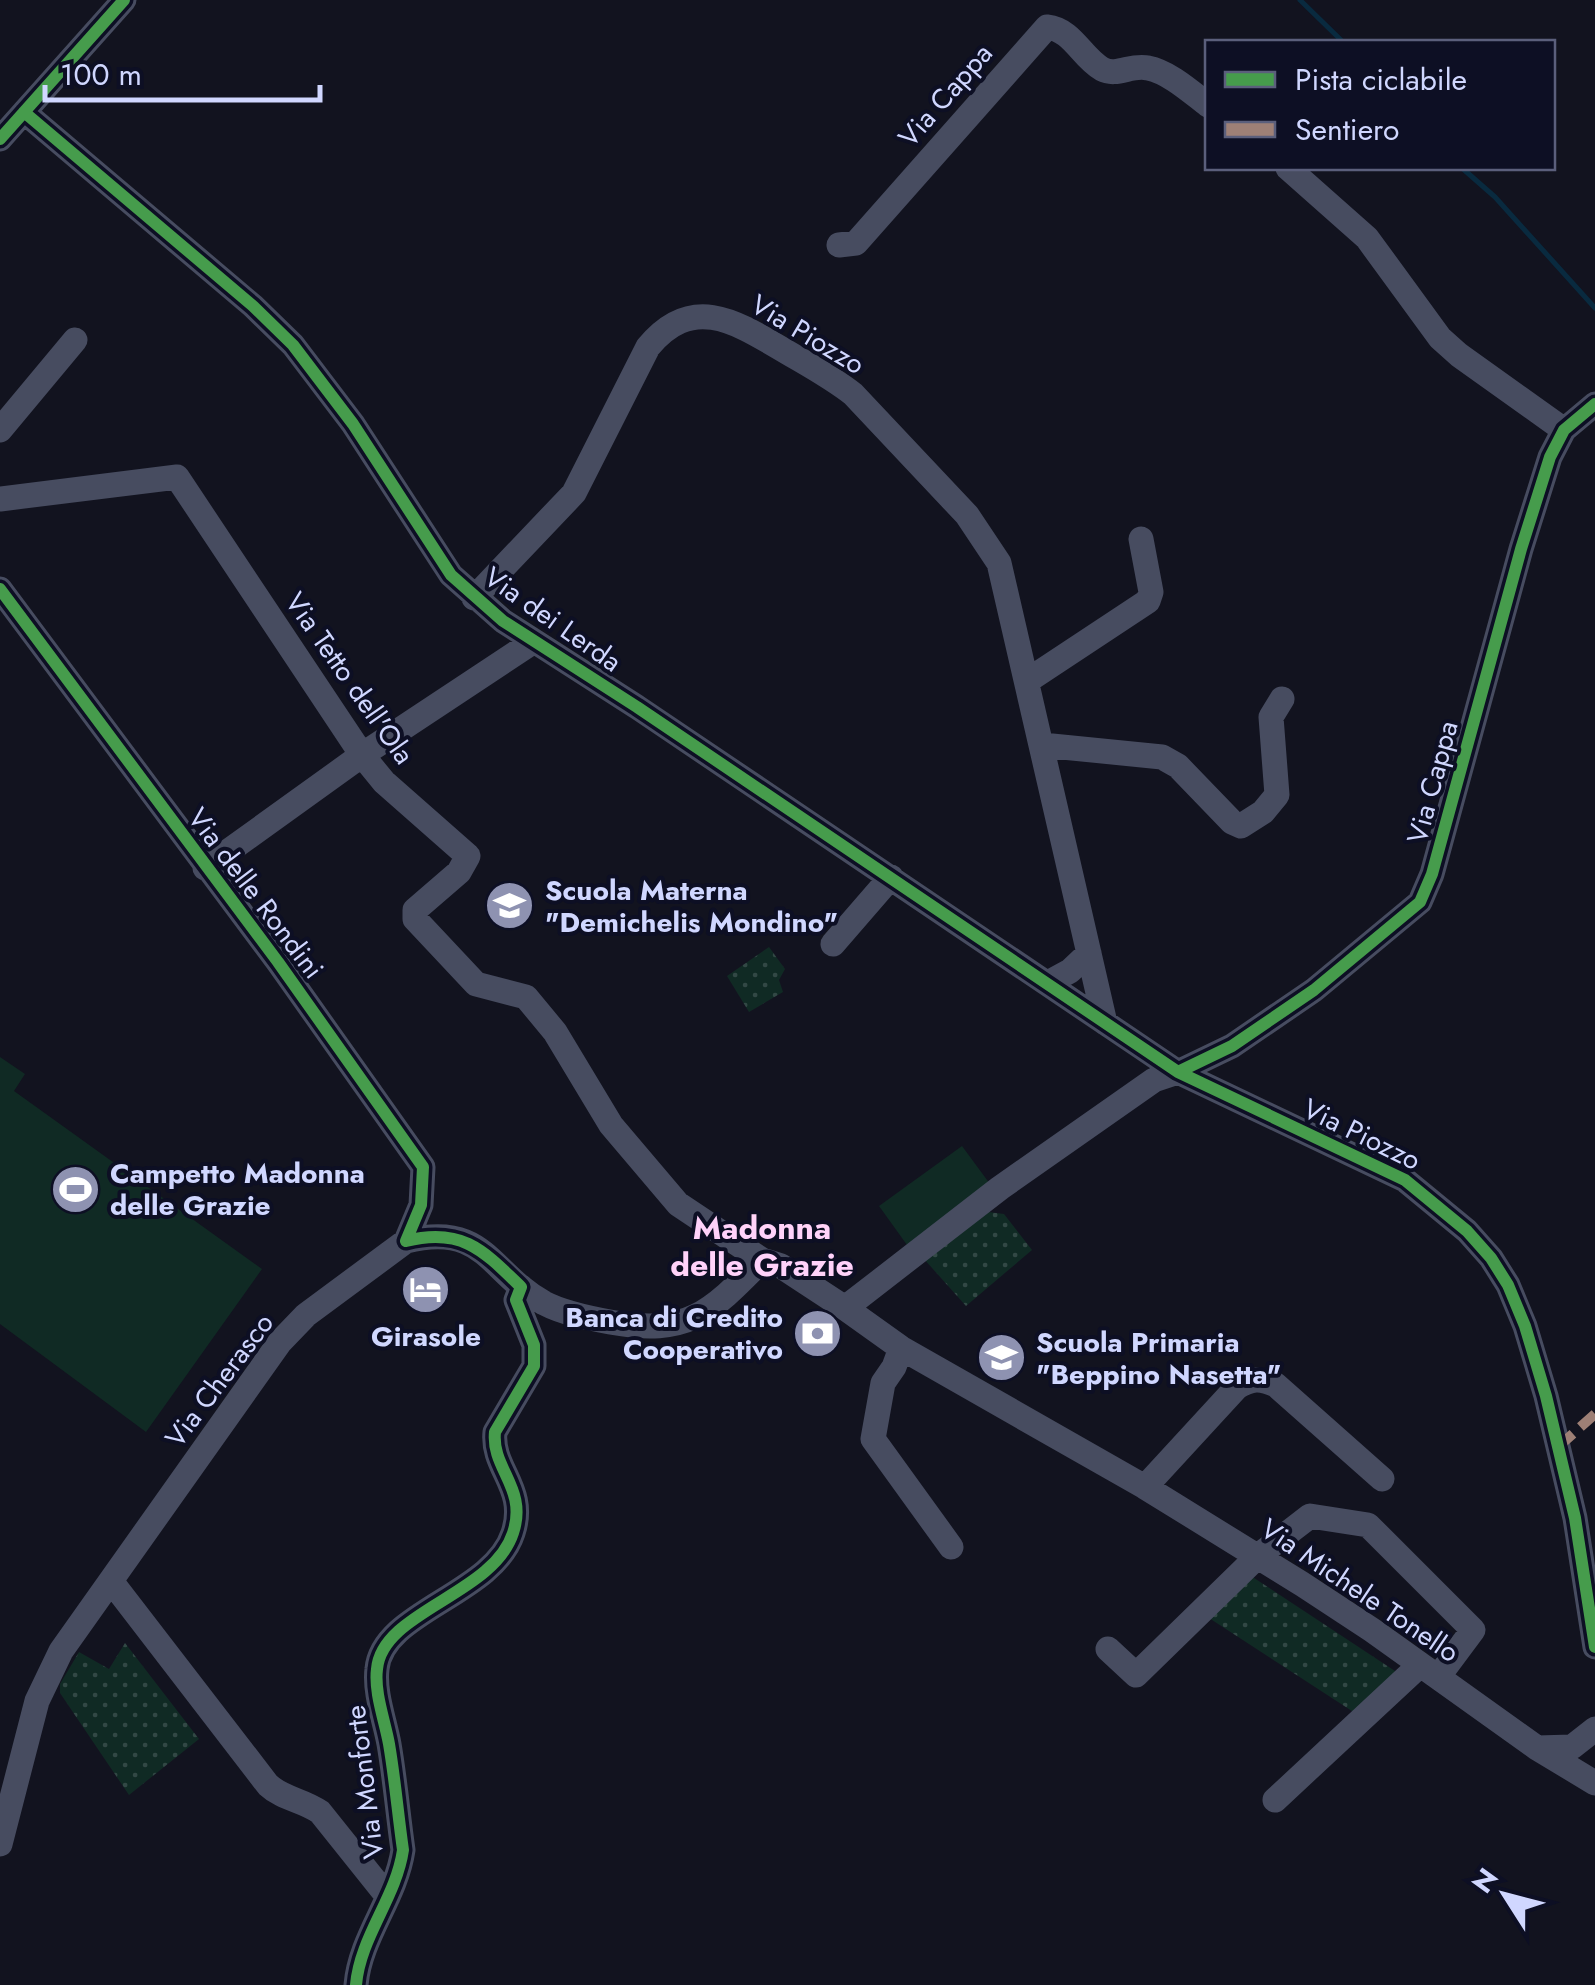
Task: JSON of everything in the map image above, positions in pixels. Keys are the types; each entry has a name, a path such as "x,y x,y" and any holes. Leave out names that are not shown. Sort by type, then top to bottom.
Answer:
{"street":[{"path":"0,140 124,0"},
{"name":"Via Cappa","path":"839,245 856,243 1047,27 1066,34 1100,68 1114,73 1148,68 1184,86 1205,103"},
{"name":"Via dei Lerda","path":"24,112 253,306 292,345 353,424 439,559 474,598 1106,1023"},
{"path":"1290,170 1367,238 1440,338 1459,356 1564,430"},
{"name":"Via Piozzo","path":"474,598 574,493 648,347 658,335 689,318 735,322 854,394 966,515 999,564 1106,1023 1178,1072 1406,1180 1466,1231 1491,1258 1508,1285 1526,1326 1546,1396 1575,1518 1595,1647"},
{"path":"0,430 75,340"},
{"name":"Via Cappa","path":"845,1308 1000,1188 1154,1080 1232,1046 1314,990 1420,902 1432,874 1550,457 1564,430 1595,404"},
{"name":"Via Tetto dell'Ola","path":"0,499 177,476 362,755 384,782 468,856 459,872 415,910 415,919 476,984 526,997 555,1032 610,1125 642,1164 678,1204 762,1260"},
{"path":"1027,680 1148,602 1150,592 1141,539"},
{"name":"Via delle Rondini","path":"0,590 278,962 423,1167 422,1205 406,1241"},
{"path":"205,868 362,755 534,641"},
{"path":"1042,745 1162,758 1178,766 1232,822 1242,826 1263,812 1277,796 1271,717 1282,699"},
{"path":"833,944 891,877"},
{"path":"1048,982 1070,971 1089,953"},
{"path":"406,1241 425,1236 466,1240 486,1252 545,1304 585,1317 659,1327 683,1323 729,1294 762,1260 782,1266 845,1308"},
{"name":"Via Cherasco","path":"0,1844 38,1701 61,1651 280,1342 306,1314 406,1241"},
{"name":"Via Monforte","path":"356,1985 358,1964 400,1872 403,1850 376,1666 395,1633 494,1566 513,1532 517,1512 514,1489 494,1444 495,1432 534,1366 534,1346 516,1300 521,1286"},
{"name":"Via Michele Tonello","path":"845,1308 901,1348 1146,1487 1258,1556 1536,1748 1595,1783"},
{"path":"901,1348 883,1384 872,1439 952,1547"},
{"path":"1146,1487 1237,1387 1250,1379 1262,1379 1276,1386 1382,1479"},
{"path":"1108,1649 1136,1675 1258,1556 1310,1516 1368,1525 1473,1630 1275,1800"},
{"path":"111,1581 268,1785 278,1794 306,1802 320,1812 388,1898"},
{"path":"1536,1748 1572,1747 1595,1729"},
{"name":"Via Michele Tonello","path":"1536,1748 1586,1758 1595,1764"}],"green space":[{"path":"769,947 785,969 779,980 783,992 749,1012 727,976"},
{"name":"Campetto Madonna delle Grazie","path":"0,1057 25,1074 14,1091 262,1269 146,1432 0,1324"},
{"path":"962,1146 990,1184 907,1245 879,1206"},
{"path":"981,1211 1004,1214 1032,1250 966,1306 924,1259"},
{"path":"1251,1576 1398,1673 1355,1713 1209,1618"},
{"path":"125,1643 199,1739 129,1795 60,1693 60,1684 79,1652 109,1669"}],"waterway":[{"path":"1300,0 1341,40"},
{"path":"1464,170 1495,197 1595,308"}],"marked path":[{"path":"1558,1447 1595,1414"}],"cycle path":[{"path":"0,139 124,0"},
{"path":"24,112 253,306 293,345 353,424 451,575 503,621 1178,1072 1405,1180 1467,1231 1508,1285 1525,1326 1575,1518 1595,1647"},
{"path":"1178,1072 1232,1046 1314,990 1420,902 1432,874 1550,457 1564,430 1595,404"},
{"path":"0,589 278,962 423,1167 421,1205 406,1241"},
{"path":"356,1985 364,1950 393,1885 403,1850 377,1669 383,1649 398,1632 484,1572 502,1554 513,1533 516,1503 498,1457 495,1432 534,1366 534,1345 516,1300 521,1287 470,1245 442,1237 406,1241"}],"place":[{"name":"Scuola Materna \"Demichelis Mondino\"","path":"510,906"},
{"name":"Campetto Madonna delle Grazie","path":"75,1189"},
{"name":"Girasole","path":"426,1289"},
{"name":"Banca di Credito Cooperativo","path":"818,1333"},
{"name":"Scuola Primaria \"Beppino Nasetta\"","path":"1001,1358"}],"district":[{"name":"Madonna delle Grazie","path":"762,1246"}]}
